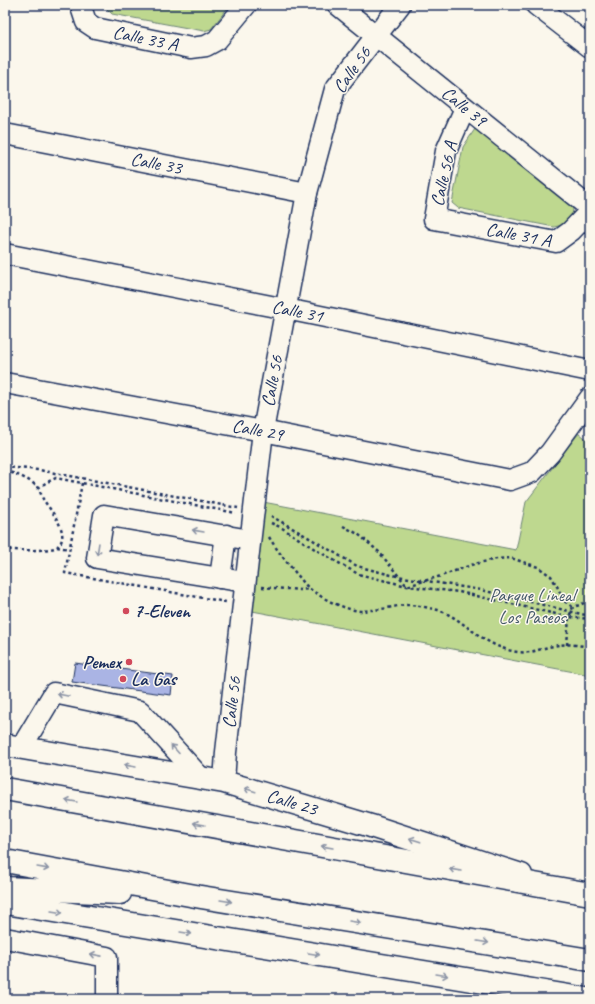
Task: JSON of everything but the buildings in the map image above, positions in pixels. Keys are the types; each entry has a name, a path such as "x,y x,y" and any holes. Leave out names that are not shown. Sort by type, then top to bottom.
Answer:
{"main road":[{"name":"Calle 23","path":"13,746 224,782 371,826 581,892"},
{"path":"5,789 581,892"},
{"path":"5,861 201,897 590,960"},
{"path":"5,888 201,897"},
{"path":"5,903 583,999"}],"street":[{"name":"Calle 33 A","path":"85,14 95,28 191,48 206,46 217,40 246,5"},
{"name":"Calle 39","path":"338,5 590,209"},
{"name":"Calle 56","path":"224,782 226,752 259,538 254,515 263,431 308,193 335,89 400,5"},
{"path":"536,5 590,47"},
{"name":"Calle 56 A","path":"434,219 446,151 465,108"},
{"name":"Calle 33","path":"5,134 308,193"},
{"name":"Calle 31 A","path":"434,219 556,242 571,231 590,209"},
{"name":"Calle 31","path":"5,254 590,371"},
{"name":"Calle 29","path":"5,382 510,480 532,472 550,454 590,398"},
{"path":"252,584 96,558 104,515 226,535 259,538"},
{"path":"220,578 226,535"},
{"path":"13,746 54,693 140,711 201,778"},
{"path":"5,938 107,957 107,999"}],"path":[{"path":"5,467 39,470 254,515 282,528 358,574 407,586 459,592 569,617 590,619"},
{"path":"5,472 9,472 30,481 38,488 40,495 55,515 62,530 60,544 57,547"},
{"path":"38,488 56,478 254,515 266,513 357,566 400,577 481,590 590,616"},
{"path":"343,526 358,534 379,552 407,586"},
{"path":"259,538 275,547 309,589 336,604 351,610 380,610 407,605 416,605 439,611 455,618 494,645 512,651 536,651 553,646 567,645 590,647"},
{"path":"5,549 20,551 50,549 57,547 70,549"},
{"path":"407,586 474,564 497,559 511,558 538,566 551,576 564,601 573,607 590,600"},
{"path":"252,584 275,589 309,589"},
{"path":"567,645 569,617 573,607"}],"green space":[{"path":"104,5 230,5 211,29 204,31 112,14"},
{"path":"482,128 574,202 572,216 563,225 554,227 458,208 452,203 463,147 475,129"},
{"name":"Parque Lineal Los Paseos","path":"579,433 590,442 590,675 247,610 263,502 516,550 526,502"}],"place":[{"name":"7-Eleven","path":"126,611"},
{"name":"Pemex","path":"129,662"},
{"name":"La Gas","path":"123,679"}]}
